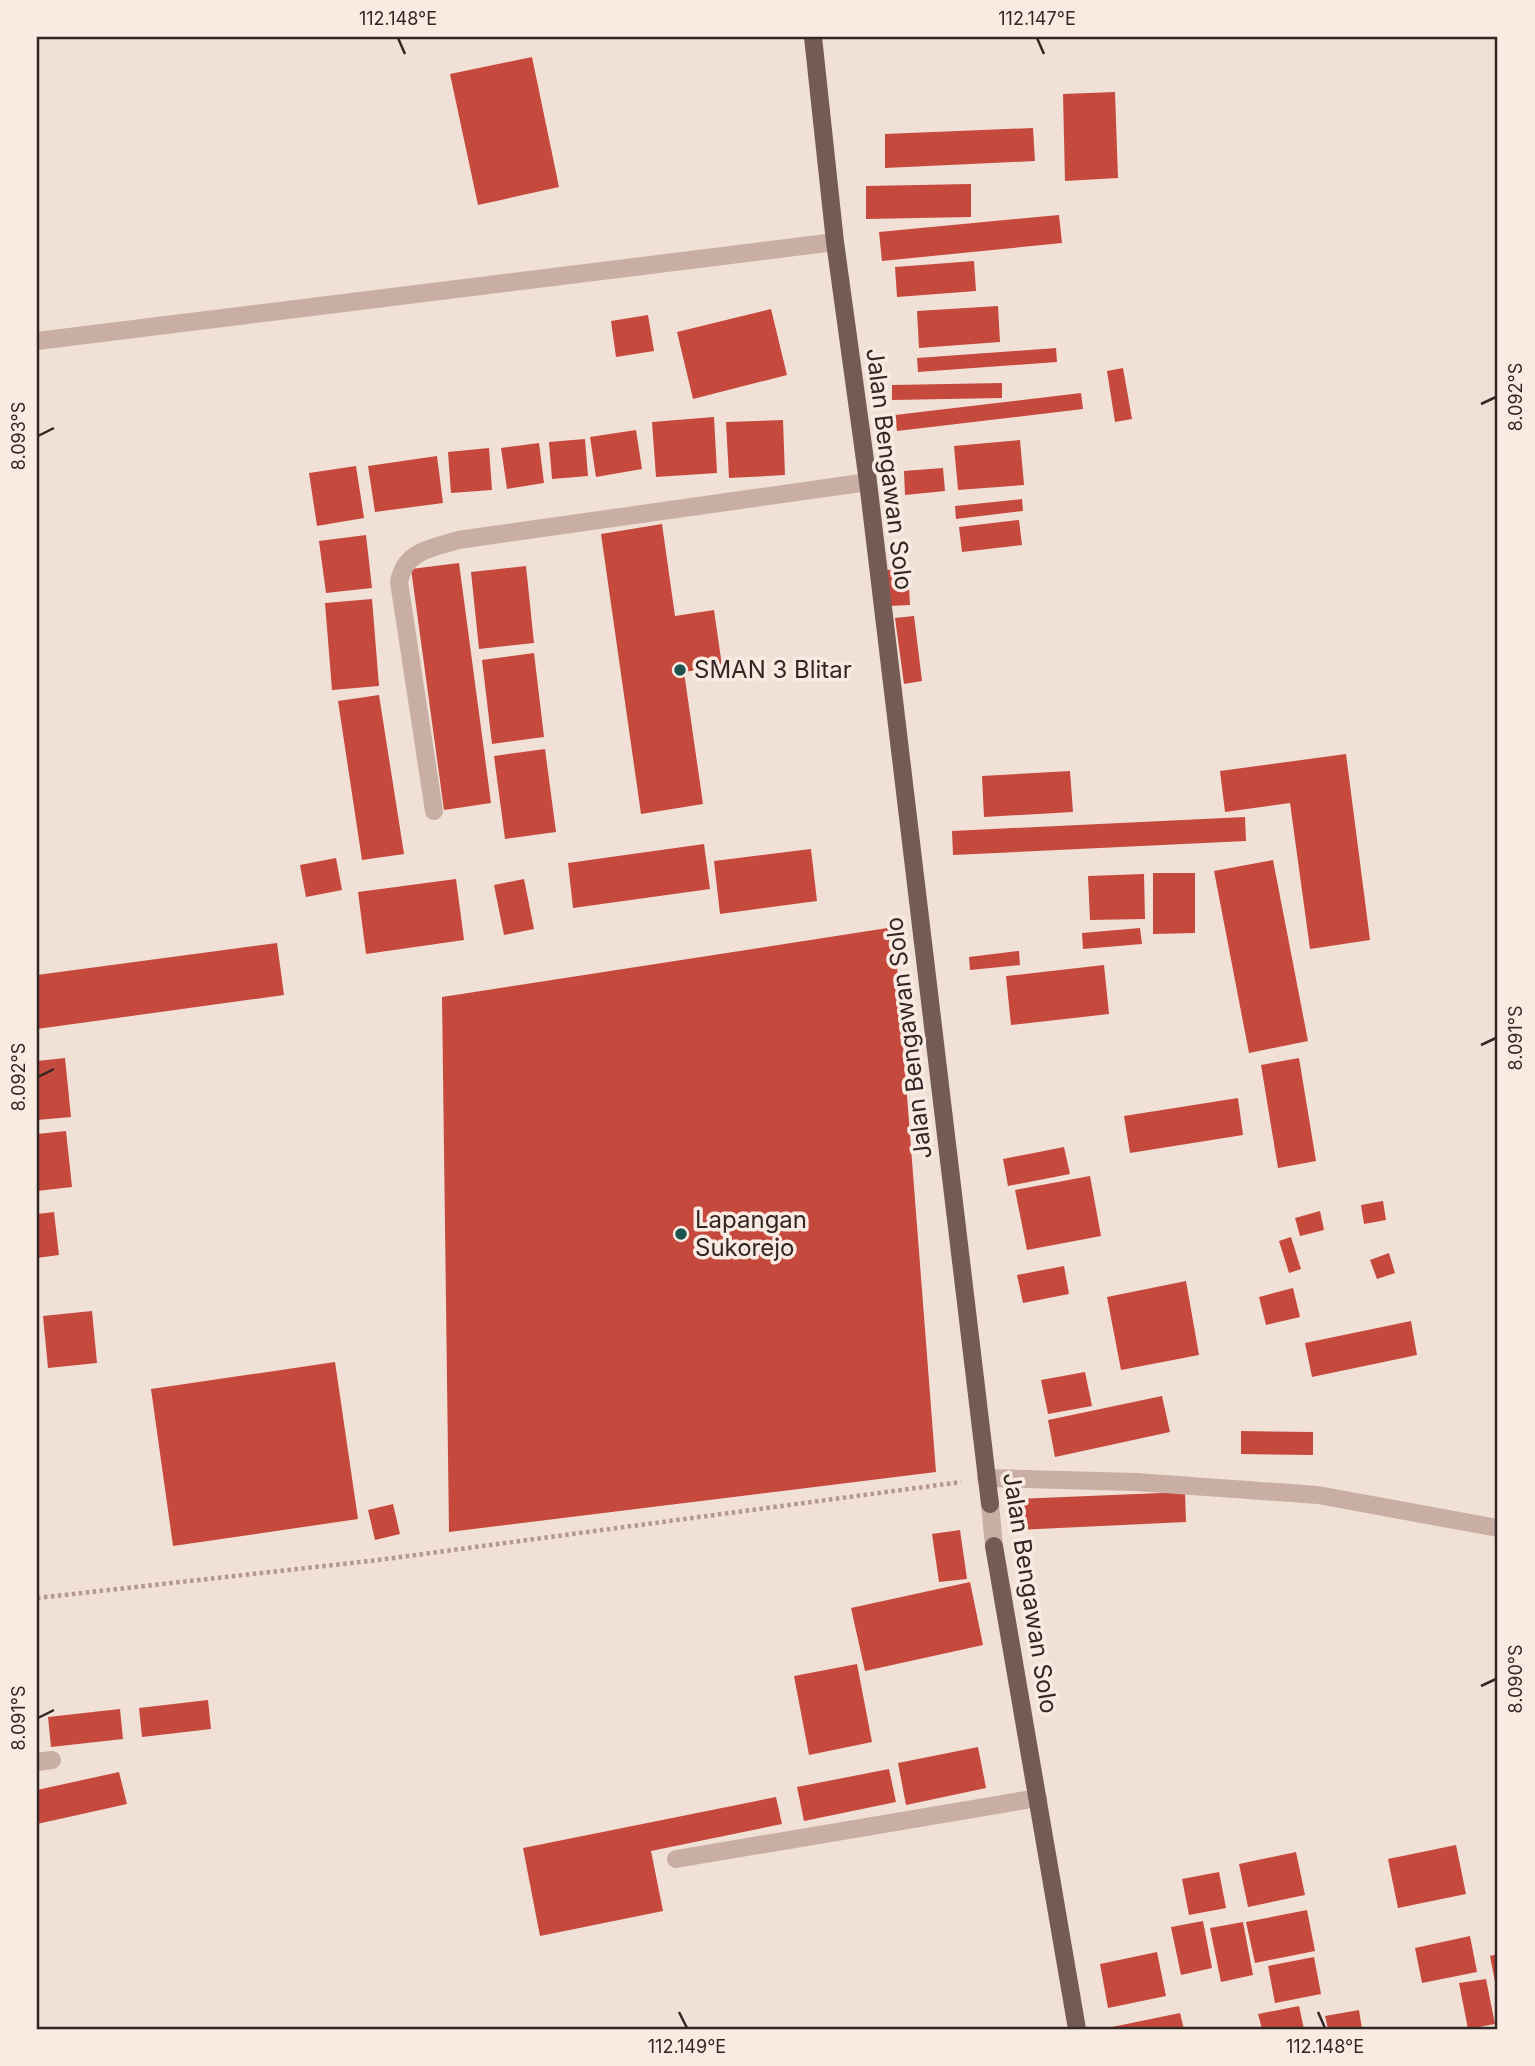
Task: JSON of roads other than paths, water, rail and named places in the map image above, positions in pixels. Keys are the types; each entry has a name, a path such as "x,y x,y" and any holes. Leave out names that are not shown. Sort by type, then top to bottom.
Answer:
{"main road":[{"name":"Jalan Bengawan Solo","path":"813,37 835,242 868,482 990,1504"},
{"name":"Jalan Bengawan Solo","path":"994,1546 1077,2029"}],"street":[{"path":"37,341 835,242"},
{"path":"434,811 399,582 402,569 414,554 458,540 868,482"},
{"path":"986,1478 1136,1482 1318,1495 1498,1528"},
{"name":"Jalan Bengawan Solo","path":"990,1504 994,1546"},
{"path":"677,1859 1038,1798"}],"place":[{"name":"SMAN 3 Blitar","path":"680,670"},
{"name":"Lapangan Sukorejo","path":"681,1234"}]}
